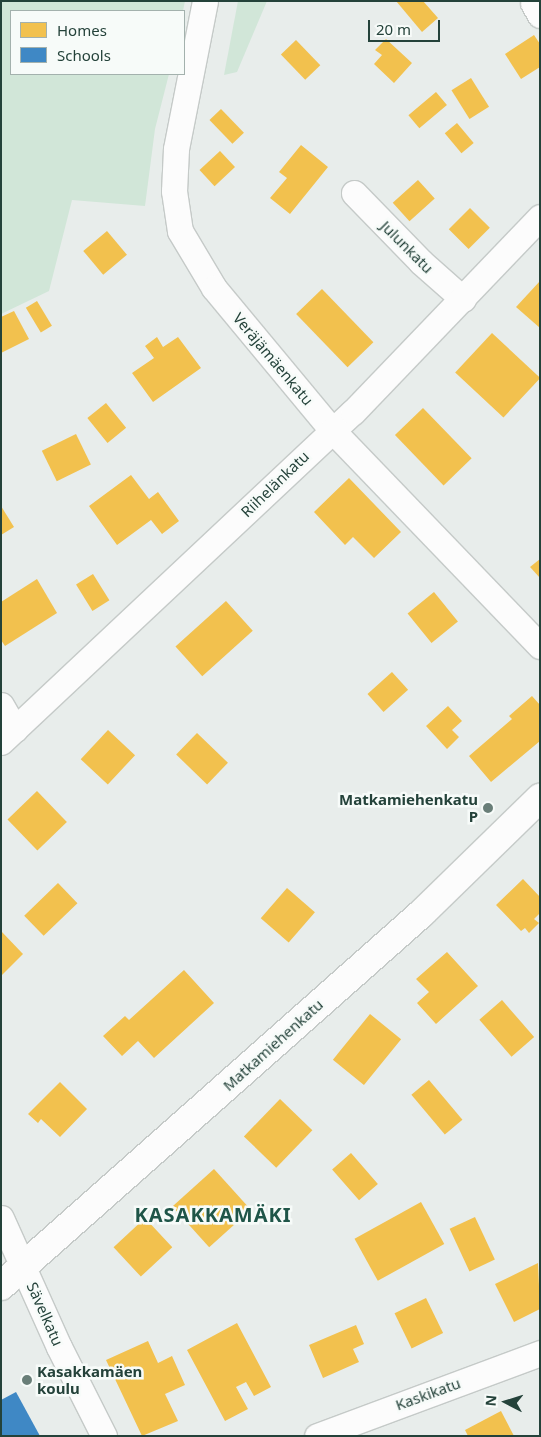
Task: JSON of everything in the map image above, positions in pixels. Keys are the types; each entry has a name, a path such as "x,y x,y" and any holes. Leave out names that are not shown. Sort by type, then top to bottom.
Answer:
{"street":[{"name":"Veräjämäenkatu","path":"205,1 176,149 174,191 180,231 214,288 332,430 540,646"},
{"name":"Julunkatu","path":"354,193 421,262 463,299"},
{"name":"Riihelänkatu","path":"8,735 134,620 332,430 463,299 540,217"},
{"path":"1,705 8,735"},
{"name":"Matkamiehenkatu","path":"1,1286 422,914 540,798"},
{"name":"Sävelkatu","path":"1,1218 25,1266 55,1338 104,1436"},
{"name":"Kaskikatu","path":"317,1436 540,1353"}],"green space":[{"path":"1,1 185,1 183,10 10,10 10,75 169,75 155,129 145,206 72,200 49,291 1,314"},
{"path":"238,1 267,1 237,72 224,75"}],"building: Homes":[{"path":"396,1 423,1 438,18 422,32"},
{"path":"534,35 540,44 540,67 521,79 505,54"},
{"path":"386,39 412,63 394,83 374,64 382,55 375,50"},
{"path":"296,40 320,65 305,80 281,55"},
{"path":"471,78 489,107 470,119 451,90"},
{"path":"436,92 447,105 419,128 408,115"},
{"path":"221,109 244,133 232,144 209,120"},
{"path":"457,123 474,143 461,153 445,133"},
{"path":"301,145 328,167 290,214 270,198 287,178 279,172"},
{"path":"220,151 235,167 215,186 200,170"},
{"path":"418,180 435,199 409,221 393,203"},
{"path":"470,208 490,228 469,249 449,229"},
{"path":"107,231 127,255 103,275 83,251"},
{"path":"540,281 540,328 516,307"},
{"path":"322,289 373,342 348,367 296,314"},
{"path":"37,301 52,326 41,333 26,308"},
{"path":"14,311 29,339 1,353 1,317"},
{"path":"492,333 540,378 503,418 455,372"},
{"path":"157,337 163,347 178,337 201,368 153,402 132,373 154,358 145,346"},
{"path":"106,403 126,428 107,443 87,418"},
{"path":"423,408 472,458 444,485 395,435"},
{"path":"76,434 91,465 57,481 42,451"},
{"path":"131,475 149,499 158,492 179,521 162,534 151,520 117,545 89,506"},
{"path":"349,478 401,532 374,558 353,537 345,545 314,512"},
{"path":"1,506 14,527 1,535"},
{"path":"540,559 540,578 530,567"},
{"path":"93,574 109,600 92,611 76,585"},
{"path":"37,579 57,613 5,646 1,640 1,602"},
{"path":"434,592 458,622 431,643 408,613"},
{"path":"226,601 253,631 202,676 175,647"},
{"path":"392,672 408,690 384,712 367,694"},
{"path":"532,696 540,705 540,741 491,782 469,756 512,719 509,716"},
{"path":"448,706 462,721 452,730 459,737 447,749 426,726"},
{"path":"108,730 135,755 108,784 81,759"},
{"path":"197,733 228,763 207,784 176,755"},
{"path":"37,791 67,822 37,850 8,819"},
{"path":"523,879 540,897 540,913 534,919 539,923 529,933 525,928 521,931 496,905"},
{"path":"58,883 77,903 44,936 24,916"},
{"path":"287,888 315,912 289,942 261,918"},
{"path":"1,931 23,954 1,976"},
{"path":"447,952 478,986 436,1024 417,1003 429,992 416,979"},
{"path":"184,970 214,1003 154,1058 138,1041 122,1056 103,1036 125,1016 129,1020"},
{"path":"502,1000 534,1037 512,1057 479,1020"},
{"path":"370,1014 401,1039 364,1085 333,1060"},
{"path":"429,1080 462,1120 445,1135 411,1095"},
{"path":"60,1082 87,1109 60,1137 41,1119 38,1123 28,1114"},
{"path":"280,1099 312,1130 276,1168 244,1136"},
{"path":"351,1153 378,1184 359,1200 332,1169"},
{"path":"214,1169 251,1210 209,1247 172,1206"},
{"path":"421,1202 444,1244 378,1281 355,1239"},
{"path":"475,1217 495,1260 469,1271 450,1229"},
{"path":"145,1218 172,1247 141,1277 114,1247"},
{"path":"538,1263 540,1309 514,1322 495,1284"},
{"path":"426,1298 443,1333 412,1348 395,1313"},
{"path":"237,1323 271,1387 254,1396 246,1382 236,1387 248,1409 225,1421 187,1350"},
{"path":"356,1325 364,1344 353,1349 359,1362 323,1378 309,1345"},
{"path":"148,1341 158,1363 172,1356 185,1385 165,1394 178,1421 142,1436 106,1360"},
{"path":"501,1411 514,1436 468,1436 465,1430"}],"building: Schools":[{"path":"16,1392 40,1436 1,1436 1,1400"}],"place":[{"name":"Matkamiehenkatu P","path":"488,808"},
{"name":"Kasakkamäen koulu","path":"27,1380"}],"district":[{"name":"KASAKKAMÄKI","path":"213,1214"}]}
